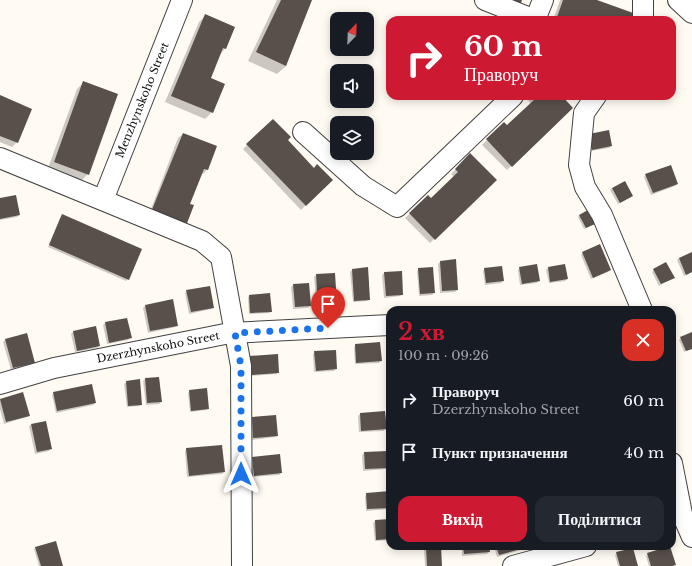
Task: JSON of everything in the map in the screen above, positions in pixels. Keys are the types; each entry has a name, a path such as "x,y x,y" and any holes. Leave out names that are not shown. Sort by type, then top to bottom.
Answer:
{"street":[{"name":"Menzhynskoho Street","path":"103,200 182,0"},
{"path":"485,0 525,16"},
{"path":"537,16 543,0"},
{"path":"643,0 643,16"},
{"path":"678,0 692,13"},
{"path":"302,132 363,186 397,207 509,100"},
{"path":"593,100 584,113 579,165 585,187 602,215 640,306"},
{"path":"0,158 202,241 221,257 241,366 242,566"},
{"name":"Dzerzhynskoho Street","path":"0,384 54,368 235,333 386,326"},
{"path":"676,505 677,515 692,537"},
{"path":"513,566 571,550"}],"building":[{"path":"281,0 312,0 286,66 256,52"},
{"path":"505,0 522,0 520,6"},
{"path":"563,0 597,0 636,14 636,16 557,16"},
{"path":"205,14 235,27 226,49 223,48 211,78 225,84 213,113 171,96"},
{"path":"83,81 118,94 89,175 54,162"},
{"path":"0,95 32,109 18,143 0,136"},
{"path":"534,100 566,100 573,108 512,167 486,139 504,122 507,125"},
{"path":"273,119 291,137 288,140 314,168 317,164 333,180 306,206 246,144"},
{"path":"609,130 612,146 592,150 589,134"},
{"path":"183,133 217,146 208,170 204,169 190,204 194,205 186,226 151,212"},
{"path":"470,153 497,180 435,240 409,213 428,195 431,198 458,172 455,169"},
{"path":"671,165 678,184 653,193 645,174"},
{"path":"625,181 633,196 620,203 612,188"},
{"path":"16,195 20,215 0,219 0,198"},
{"path":"588,210 595,224 586,228 579,215"},
{"path":"62,214 142,249 129,280 49,245"},
{"path":"600,244 611,270 593,278 582,252"},
{"path":"692,252 692,272 686,275 679,258"},
{"path":"456,259 458,290 442,291 440,261"},
{"path":"666,262 675,278 661,284 653,269"},
{"path":"537,264 540,281 522,284 519,267"},
{"path":"565,264 568,279 550,282 548,267"},
{"path":"502,266 504,281 486,283 484,268"},
{"path":"368,267 370,300 354,301 352,269"},
{"path":"433,267 435,293 420,294 418,268"},
{"path":"402,271 403,295 386,296 384,272"},
{"path":"335,273 337,306 318,308 316,274"},
{"path":"309,283 311,306 295,307 293,284"},
{"path":"210,286 214,308 191,312 186,290"},
{"path":"270,293 272,312 250,313 249,295"},
{"path":"173,299 178,326 150,331 145,305"},
{"path":"127,318 132,338 109,343 105,322"},
{"path":"96,326 100,346 77,351 73,331"},
{"path":"692,332 692,349 686,351 680,337"},
{"path":"27,333 35,363 13,368 5,339"},
{"path":"380,342 382,361 356,363 355,344"},
{"path":"336,350 337,369 316,371 314,351"},
{"path":"278,354 279,373 251,375 249,356"},
{"path":"159,377 162,402 147,403 145,378"},
{"path":"140,379 142,405 128,406 126,381"},
{"path":"92,384 96,403 57,411 53,392"},
{"path":"207,388 209,409 191,411 189,390"},
{"path":"23,392 30,416 6,422 0,399"},
{"path":"385,411 386,429 361,431 360,413"},
{"path":"276,415 278,436 253,438 252,417"},
{"path":"46,421 52,449 37,452 31,424"},
{"path":"222,445 225,472 189,476 186,448"},
{"path":"386,451 386,468 365,469 364,452"},
{"path":"280,454 282,473 254,476 252,457"},
{"path":"386,491 386,508 367,509 366,493"},
{"path":"386,519 386,539 376,540 375,520"},
{"path":"56,541 63,566 41,566 35,547"},
{"path":"426,550 441,550 442,566 427,566"},
{"path":"464,550 490,550 490,552 464,554"},
{"path":"497,550 517,550 499,555"},
{"path":"634,550 638,566 620,566 616,552"},
{"path":"657,550 671,550 676,565 651,566 647,553"}],"route":[{"path":"241,474 241,366 235,333 328,328"}]}
